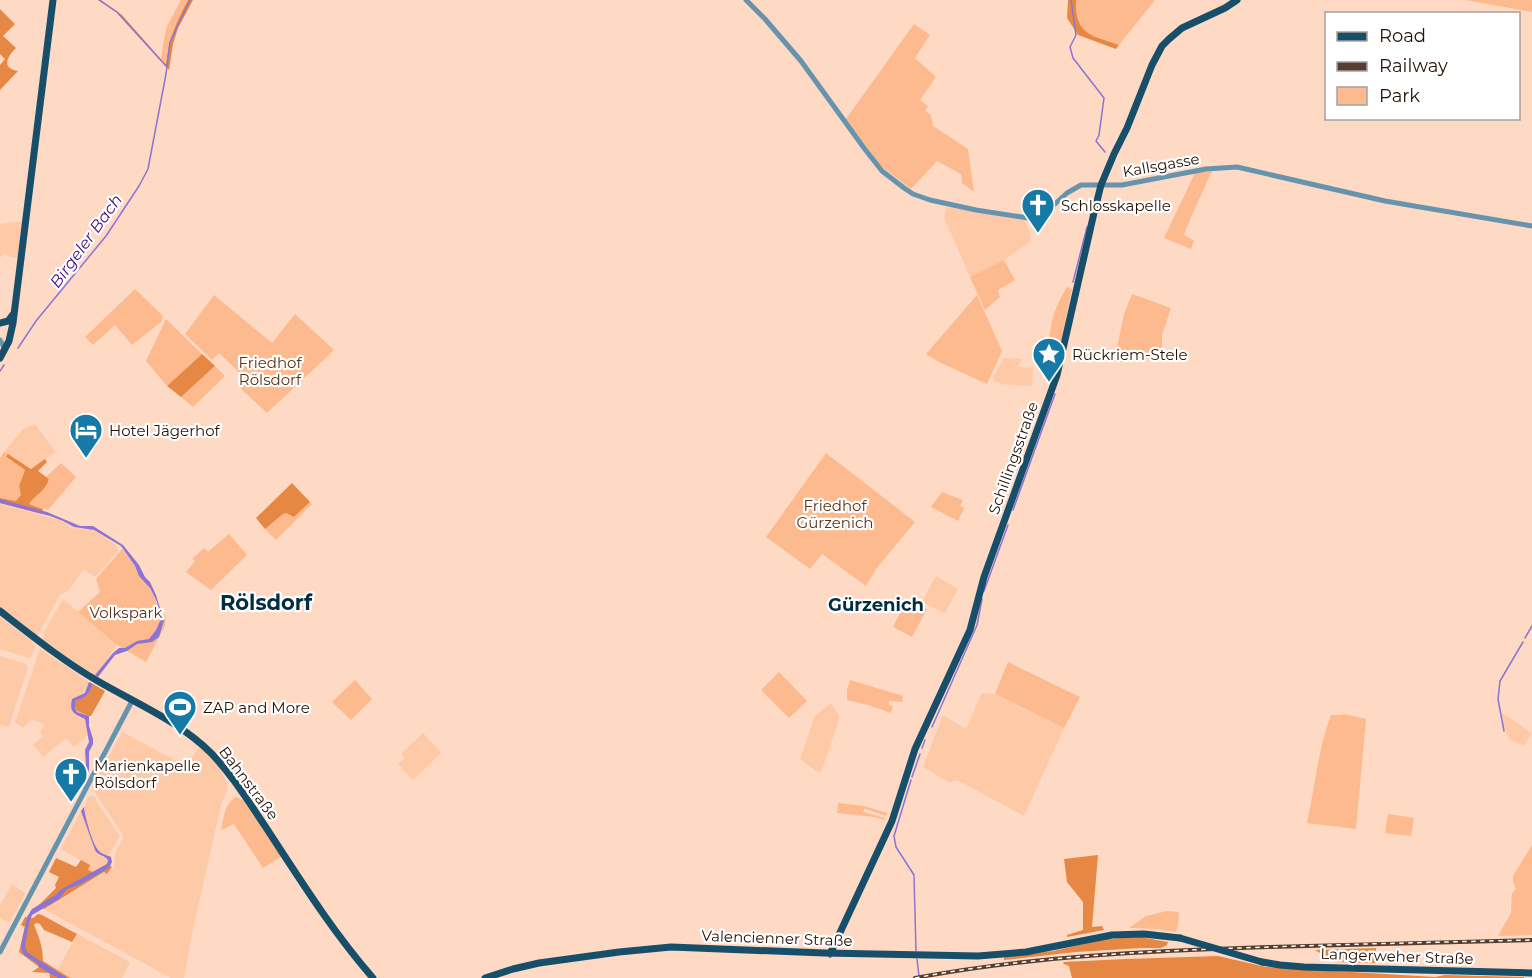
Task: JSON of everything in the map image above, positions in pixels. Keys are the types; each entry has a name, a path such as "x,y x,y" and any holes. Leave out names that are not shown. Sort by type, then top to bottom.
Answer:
{"main road":[{"path":"0,358 12,330 53,0"},
{"name":"Schillingsstraße","path":"830,954 892,822 918,742 970,630 984,577 1057,375 1101,185 1162,46 1182,28 1237,0"},
{"path":"0,323 8,321 14,313"},
{"name":"Bahnstraße","path":"0,611 67,662 187,732 218,760 255,811 338,937 373,978"},
{"name":"Valencienner Straße","path":"485,978 539,963 671,947 830,954 978,956 1026,952 1095,937 1127,934 1180,938"},
{"name":"Langerweher Straße","path":"1180,938 1280,965 1532,974"}],"street":[{"name":"Kallsgasse","path":"747,0 801,61 882,171 913,194 930,200 1028,218 1045,213 1076,187 1085,184 1122,185 1196,171 1226,168 1251,171 1385,201 1532,226"},
{"path":"0,340 5,349"},
{"path":"0,952 132,701"}],"shaded area":[{"path":"98,0 122,15 166,65 176,24 188,0 193,0 178,28 169,70 117,13"},
{"path":"1068,0 1076,0 1076,12 1082,27 1093,36 1119,45 1116,49 1078,35 1067,18"},
{"path":"0,9 15,24 3,36 16,48 7,62 9,67 18,71 0,90 0,65 5,59 0,54"},
{"path":"946,207 1024,220 1031,241 1004,260 970,277 944,218"},
{"path":"23,221 18,258 4,253 0,258 0,224"},
{"path":"202,354 215,366 181,397 167,386"},
{"path":"1004,358 1022,359 1018,367 1033,368 1032,386 994,382 993,377"},
{"path":"35,424 56,452 32,469 4,452 23,429"},
{"path":"8,454 31,469 45,459 47,462 38,471 49,479 48,483 29,504 43,509 42,514 0,503 0,498 16,501 21,495 19,486 25,470 6,457"},
{"path":"292,483 310,502 294,517 283,514 265,529 256,518"},
{"path":"0,499 47,512 80,526 93,526 123,545 139,565 156,595 164,621 159,637 152,642 137,644 115,655 98,677 95,675 119,648 149,639 156,630 161,619 157,602 150,588 139,576 121,546 94,530 74,527 50,516 0,503"},
{"path":"0,504 59,520 73,528 93,530 116,545 118,551 95,577 84,569 68,591 60,595 37,636 0,608"},
{"path":"936,576 958,589 945,613 922,602"},
{"path":"63,599 117,645 95,675 43,640 45,630"},
{"path":"0,617 32,641 35,648 31,657 0,649"},
{"path":"40,649 89,682 85,693 72,699 76,714 85,719 88,735 74,747 66,738 43,757 33,745 43,736 40,732 45,724 31,719 23,728 15,722"},
{"path":"0,656 26,664 28,667 9,727 0,724"},
{"path":"89,682 93,684 88,693 75,701 77,712 89,716 93,739 89,752 89,770 81,788 86,766 85,750 89,742 85,719 73,712 71,704 72,699 85,693"},
{"path":"93,684 105,691 89,716 77,711 75,701 86,695"},
{"path":"982,693 994,694 1064,728 1024,816 957,780 950,783 923,767 943,715 966,729"},
{"path":"831,703 839,716 838,723 821,772 800,759 815,716"},
{"path":"1502,713 1532,733 1524,746 1509,739 1503,724"},
{"path":"122,732 186,766 200,746 221,769 228,787 221,805 184,978 171,978 44,909 105,872 107,874 114,869 115,854 123,835 92,788"},
{"path":"423,733 441,753 413,780 398,764 405,758 401,754"},
{"path":"93,796 120,836 108,856 97,849 86,820 84,807 89,797"},
{"path":"84,807 89,829 98,850 111,857 112,862 109,868 67,889 59,899 32,915 25,946 28,953 67,978 58,978 24,955 21,945 27,917 32,909 60,890 107,864 107,858 95,850 81,811"},
{"path":"81,811 99,855 108,860 107,864 94,873 87,870 89,865 61,849"},
{"path":"1098,855 1092,927 1102,926 1104,930 1067,937 1067,935 1083,930 1083,902 1067,882 1064,859"},
{"path":"56,858 76,867 81,860 90,865 88,870 93,872 107,864 112,867 107,874 104,872 44,909 38,906 56,888 59,877 49,872"},
{"path":"12,884 25,893 10,921 7,922 0,918 0,905"},
{"path":"38,914 77,934 72,942 44,930 40,924 34,925 43,961 70,978 50,978 49,973 32,972 39,967 19,952 25,927 21,925 25,917 33,918"},
{"path":"77,934 130,962 122,978 70,978 57,971"},
{"path":"1140,937 1168,942 1161,948 1076,952 1004,960 1004,957 1053,951 1106,939"},
{"path":"1376,948 1376,963 1335,962 1315,950"},
{"path":"1218,956 1266,967 1435,977 1445,975 1524,978 1072,978 1069,966 1063,962"}],"green space":[{"path":"181,0 188,0 170,39 166,65 161,60 167,26"},
{"path":"1076,0 1155,0 1119,45 1093,36 1082,27 1076,12"},
{"path":"1466,0 1532,0 1532,12"},
{"path":"914,24 930,35 915,58 936,77 920,100 928,106 925,111 931,115 933,126 968,149 974,192 962,183 961,174 937,161 911,189 881,166 846,119"},
{"path":"1212,171 1184,235 1194,241 1191,249 1164,238 1195,173"},
{"path":"1004,260 1015,280 998,290 1000,297 985,310 970,277"},
{"path":"1067,287 1072,289 1058,356 1050,348 1051,324"},
{"path":"135,289 163,316 161,322 132,345 115,325 93,345 85,337"},
{"path":"1132,294 1171,308 1162,335 1162,360 1122,356 1123,362 1114,362 1124,314"},
{"name":"Friedhof Rölsdorf","path":"214,295 272,343 295,314 334,350 267,413 241,389 243,376 219,353 212,360 185,334"},
{"path":"977,295 1002,351 987,384 926,354"},
{"path":"166,319 202,354 167,386 146,361"},
{"path":"215,366 225,376 193,407 181,397"},
{"path":"4,452 8,454 6,458 25,470 19,486 22,495 16,501 0,498 0,458"},
{"name":"Friedhof Gürzenich","path":"826,453 915,522 876,569 866,586 822,554 810,569 766,537"},
{"path":"61,463 76,477 48,510 29,504 46,486 49,479 46,477"},
{"path":"942,492 963,500 960,506 964,508 958,521 931,507"},
{"path":"310,502 312,504 276,540 265,529 283,514 294,517"},
{"path":"229,534 247,555 211,590 186,572 195,561 192,559 204,548 208,552"},
{"name":"Volkspark","path":"122,549 148,585 161,616 166,615 165,626 146,662 117,645 78,612 100,592 96,579"},
{"path":"907,599 927,609 912,637 893,627"},
{"path":"1008,662 1080,697 1064,728 995,694"},
{"path":"779,672 807,701 789,718 761,690"},
{"path":"355,680 372,699 351,720 332,702"},
{"path":"850,680 903,696 902,702 889,701 889,705 893,706 891,713 847,700"},
{"path":"1344,714 1366,719 1356,829 1307,823 1320,755 1331,715"},
{"path":"236,797 243,800 282,856 263,868 234,824 221,830 227,807"},
{"path":"838,803 864,806 887,813 886,816 864,809 863,812 885,818 884,820 837,813"},
{"path":"1388,814 1414,818 1411,836 1385,833"},
{"path":"1532,845 1532,935 1498,936 1511,913 1512,893 1516,889 1513,876"},
{"path":"1167,911 1179,912 1176,932 1129,928 1146,916"}],"waterway":[{"path":"99,0 117,12 167,67"},
{"name":"Birgeler Bach","path":"18,348 36,321 106,236 148,169 170,42 190,0"},
{"path":"1071,0 1076,35 1070,47 1073,58 1104,98 1099,135 1096,141 1105,152"},
{"path":"1073,282 1087,227"},
{"name":"Birgeler Bach","path":"0,371 4,365"},
{"path":"1013,510 1055,394"},
{"path":"984,591 1008,525"},
{"path":"932,727 977,625 982,599"},
{"path":"1525,638 1532,626"},
{"path":"1504,731 1498,699 1500,681 1523,642"},
{"path":"922,748 925,740"},
{"path":"912,777 920,754"},
{"path":"911,780 894,836 896,847 914,875 916,951"},
{"path":"917,959 919,976"}],"railway":[{"path":"915,978 1003,964 1135,953 1532,940"}],"place":[{"name":"Schlosskapelle","path":"1038,234"},
{"name":"Rückriem-Stele","path":"1049,383"},
{"name":"Hotel Jägerhof","path":"86,459"},
{"name":"ZAP and More","path":"180,736"},
{"name":"Marienkapelle Rölsdorf","path":"71,803"}],"district":[{"name":"Rölsdorf","path":"266,602"},
{"name":"Gürzenich","path":"876,605"}]}
